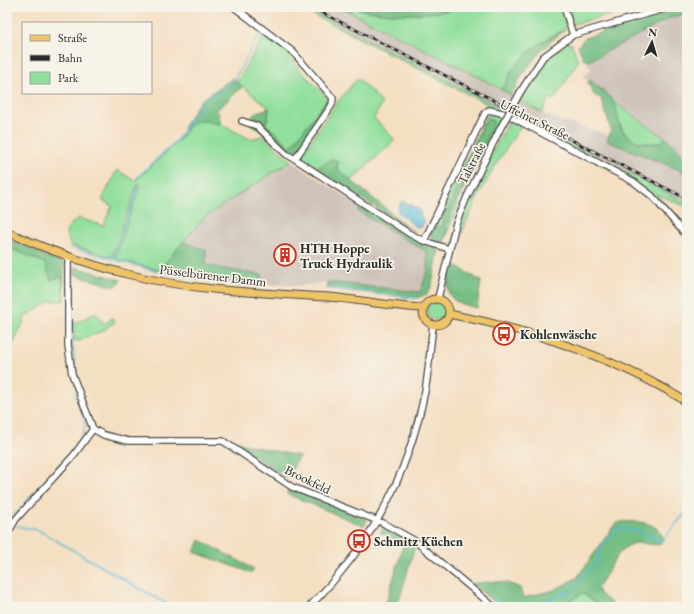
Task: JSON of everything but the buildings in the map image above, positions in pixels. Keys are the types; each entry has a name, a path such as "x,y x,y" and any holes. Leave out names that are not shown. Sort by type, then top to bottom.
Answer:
{"main road":[{"name":"Püsselbürener Damm","path":"7,232 70,257 128,274 190,286 262,294 363,300 422,308"},
{"path":"438,298 448,306 449,314 441,324 433,325 425,321 422,308 430,299 438,298"},
{"path":"449,314 510,329 584,352 637,375 687,402"}],"street":[{"path":"234,7 293,52 333,98 332,105 295,159"},
{"path":"564,7 573,35"},
{"name":"Talstraße","path":"438,298 456,223 466,197 501,127 521,91 543,57 573,35 671,7"},
{"name":"Uffelner Straße","path":"424,241 485,113 494,109 634,182 652,196 687,236"},
{"path":"242,121 257,126 286,154 424,241 449,249"},
{"path":"7,535 16,519 74,455 93,429 72,374 68,345 68,262 70,257"},
{"path":"308,607 336,580 357,552 377,521 402,471 416,430 425,390 433,325"},
{"name":"Brookfeld","path":"93,429 104,435 128,441 222,441 292,487 377,521 415,541 494,607"}],"shaded area":[{"path":"304,7 340,7 475,75 529,107 554,118 608,135 607,141 678,169 687,175 687,203"},
{"path":"687,13 687,163 656,132 583,77 592,69 587,64 589,61 670,18"},
{"path":"291,161 361,207 358,211 427,252 428,270 419,292 327,282 300,286 258,284 262,275 240,272 206,264 206,250 183,242 206,216"}],"green space":[{"path":"298,7 304,7 687,203 687,207 656,194 675,216 687,227 687,234 648,191 517,118 493,107 484,111 487,104"},
{"path":"340,7 465,7 423,14 395,14 353,8 350,12"},
{"path":"465,7 560,7 566,26 565,30 545,40 528,53 508,78 503,88 500,89 350,12 353,8 395,14 409,14 438,12"},
{"path":"567,7 643,7 573,24"},
{"path":"682,7 687,7 687,13 670,18 589,61 584,60 578,46 585,38"},
{"path":"565,30 540,52 522,76 511,96 500,89 513,69 530,51 550,37"},
{"path":"265,34 291,53 298,68 328,98 291,147 265,124 268,118 269,108 237,82"},
{"path":"567,43 572,44 578,61 554,100 549,98 542,113 520,101 539,69 551,56"},
{"path":"233,78 242,87 217,110 222,125 202,120 194,122 186,130 183,128 200,101"},
{"path":"358,78 382,103 374,118 395,140 351,181 337,169 338,162 332,159 318,168 303,160 301,155 339,100"},
{"path":"590,80 613,101 621,128 628,137 645,143 662,142 665,138 670,141 678,149 684,159 687,175 678,169 607,141 611,130 601,98 594,95 588,82"},
{"path":"328,98 331,104 294,156 288,153 249,122 255,113 269,108 268,118 265,124 291,147"},
{"path":"613,101 665,138 662,142 641,143 633,140 627,135 618,121"},
{"path":"491,113 501,115 463,190 444,242 450,213 490,131 461,176 447,211 444,210 444,223 441,229 432,237 433,240 430,233 463,167 486,116"},
{"path":"488,118 493,121 493,125 450,213 444,242 435,242 432,236 434,226 443,227 445,217 442,215 443,210 447,211 483,126"},
{"path":"202,120 222,125 250,139 262,136 291,161 206,216 159,270 115,259 140,184 137,186 112,257 70,245 66,233 70,225 79,218 103,226 112,206 102,200 117,170 135,181 178,141 191,123"},
{"path":"510,120 521,127 491,172 474,204 454,255 451,253 455,235 468,201"},
{"path":"332,159 338,162 337,169 417,234 316,169"},
{"path":"361,207 421,243 439,250 431,288 427,294 416,298 327,288 327,282 420,292 428,270 427,252 358,211"},
{"path":"7,239 64,263 64,301 62,276 51,280 45,263 7,247"},
{"path":"183,242 206,250 206,265 263,275 258,284 159,270"},
{"path":"7,247 45,263 62,276 64,301 51,301 26,316 7,358"},
{"path":"450,262 481,281 477,308 458,302 449,294 448,281"},
{"path":"75,267 121,280 115,287 75,275"},
{"path":"432,302 440,302 445,307 443,318 440,320 432,320 427,315 427,307"},
{"path":"95,312 104,324 112,318 115,322 106,329 79,341 74,340 73,324"},
{"path":"239,443 299,456 287,478 236,445"},
{"path":"288,487 367,520 364,526 287,494"},
{"path":"621,522 646,523 656,528 663,538 660,544 632,544 626,547 616,557 597,588 599,593 616,607 602,607 582,593 561,607 500,607 472,584 491,582 507,583 520,588 523,598 554,590 577,578 615,524"},
{"path":"384,527 406,538 415,546 397,607 385,607 404,543 381,533"},
{"path":"200,540 254,569 252,573 194,552"},
{"path":"582,593 602,607 561,607"}],"water":[{"path":"402,201 420,210 420,215 424,222 421,228 414,226 397,211"}],"waterway":[{"path":"136,179 177,140 202,103 233,82 260,33"},
{"path":"113,260 139,186"},
{"path":"70,247 163,273 256,286"},
{"path":"326,288 416,298"},
{"path":"71,304 71,326"},
{"path":"72,337 75,366"},
{"path":"76,372 79,384"},
{"path":"68,456 84,433 85,427 83,414 75,394"},
{"path":"24,504 61,463"},
{"path":"7,522 19,510"},
{"path":"491,600 516,606 529,606 571,591 596,563 602,547 618,528 642,532 661,542 687,511"},
{"path":"17,526 38,530 172,607"}],"railway":[{"path":"311,7 687,199"}],"place":[{"name":"HTH Hoppe Truck Hydraulik","path":"285,255"},
{"name":"Kohlenwäsche","path":"504,334"},
{"name":"Schmitz Küchen","path":"359,541"}]}
